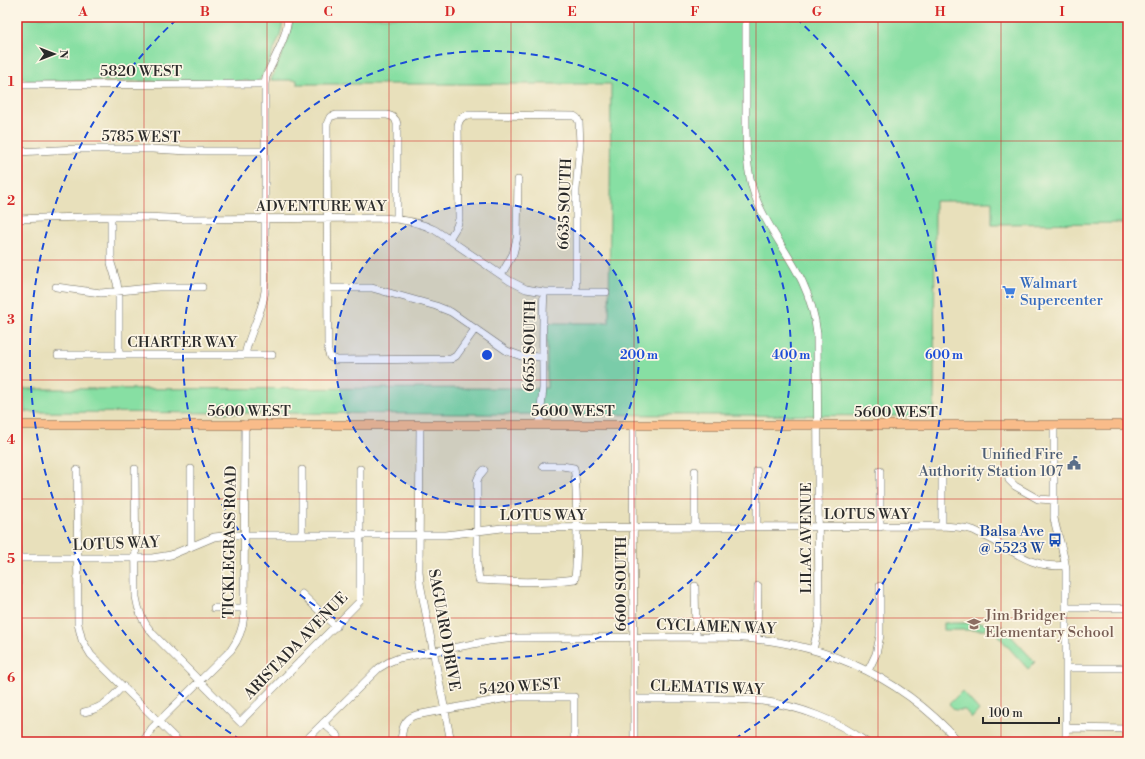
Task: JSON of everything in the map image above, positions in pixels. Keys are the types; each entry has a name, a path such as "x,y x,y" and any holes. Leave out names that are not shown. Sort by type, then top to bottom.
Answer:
{"main road":[{"name":"5600 WEST","path":"17,425 1128,425"}],"street":[{"path":"245,355 247,344 261,308 265,291 265,84 266,77 284,37 288,17"},
{"name":"LILAC AVENUE","path":"746,17 746,152 752,188 759,205 799,274 806,289 816,324 818,343 819,624 813,650"},
{"name":"5820 WEST","path":"17,85 265,84"},
{"path":"397,219 396,124 394,118 387,115 331,116 327,124 328,351 330,357 337,360 451,359 455,357 474,328"},
{"name":"6635 SOUTH","path":"449,239 457,226 459,219 458,125 461,118 467,115 574,116 580,122 580,144 576,190 576,292"},
{"name":"5785 WEST","path":"17,152 77,149 264,151"},
{"path":"501,275 513,254 517,238 518,180"},
{"path":"111,217 111,263 119,291 119,355"},
{"name":"ADVENTURE WAY","path":"17,219 158,217 185,219 397,219 412,221 435,230 521,287 544,292 606,292"},
{"path":"56,287 98,293 158,287 202,287"},
{"path":"328,288 365,288 379,290 444,309 454,314 504,349 525,356 542,357"},
{"name":"6655 SOUTH","path":"540,425 542,394 542,310 544,292"},
{"name":"CHARTER WAY","path":"58,355 272,355"},
{"name":"TICKLEGRASS ROAD","path":"143,742 158,722 227,654 237,641 243,626 244,424"},
{"name":"SAGUARO DRIVE","path":"420,425 420,582 450,742"},
{"name":"6600 SOUTH","path":"633,425 634,742"},
{"path":"1054,426 1055,524 1064,554 1065,565 1066,742"},
{"path":"484,470 477,481 477,564 479,580 547,581 575,579 577,566 577,528 576,482 574,468 562,466 543,466"},
{"path":"191,469 191,546"},
{"name":"ARISTADA AVENUE","path":"200,681 240,722 360,602 360,469"},
{"path":"77,470 78,624 84,650 91,655 179,742"},
{"path":"136,470 136,597 138,608 142,619 152,634 200,681"},
{"path":"302,470 302,535"},
{"path":"695,471 695,527"},
{"path":"757,471 757,527"},
{"path":"880,471 880,527"},
{"path":"942,471 942,526"},
{"path":"1008,472 1009,480 1015,486 1038,499 1054,500"},
{"name":"LOTUS WAY","path":"17,558 136,558 163,556 179,552 214,537 224,535 446,535 502,528 942,526 963,528 977,532 1035,563 1050,566 1065,565"},
{"path":"17,527 18,742"},
{"path":"695,586 696,637"},
{"path":"757,639 758,586"},
{"path":"868,671 876,654 880,636 880,586"},
{"path":"302,594 336,627"},
{"path":"214,608 244,608"},
{"path":"1066,608 1128,608"},
{"name":"CYCLAMEN WAY","path":"304,742 375,671 384,664 399,658 507,639 729,637 757,639 813,650 868,671 889,683 916,702 959,742"},
{"path":"1066,668 1128,668"},
{"path":"84,712 94,710 103,705 122,686"},
{"name":"5420 WEST","path":"401,742 403,726 408,718 416,715 518,697 574,697 574,742"},
{"name":"CLEMATIS WAY","path":"634,699 731,699 785,706 811,714 846,729 866,742"},
{"path":"323,723 338,736"},
{"path":"1066,728 1128,728"}],"green space":[{"path":"20,17 284,17 280,36 262,77 260,80 256,81 27,81 20,73"},
{"path":"293,17 1128,17 1128,223 992,224 992,201 935,201 934,416 25,412 23,389 547,388 547,323 609,323 611,84 297,84 297,80 271,80 289,37"},
{"path":"944,623 986,623 986,630 944,630"},
{"path":"999,623 1035,662 1028,669 992,629"},
{"path":"962,691 979,710 972,718 965,710 955,710 949,704"}],"place":[{"name":"Walmart Supercenter","path":"1009,292"},
{"name":"Unified Fire Authority Station 107","path":"1074,463"},
{"name":"Balsa Ave @ 5523 W","path":"1055,540"},
{"name":"Jim Bridger Elementary School","path":"974,624"}]}
